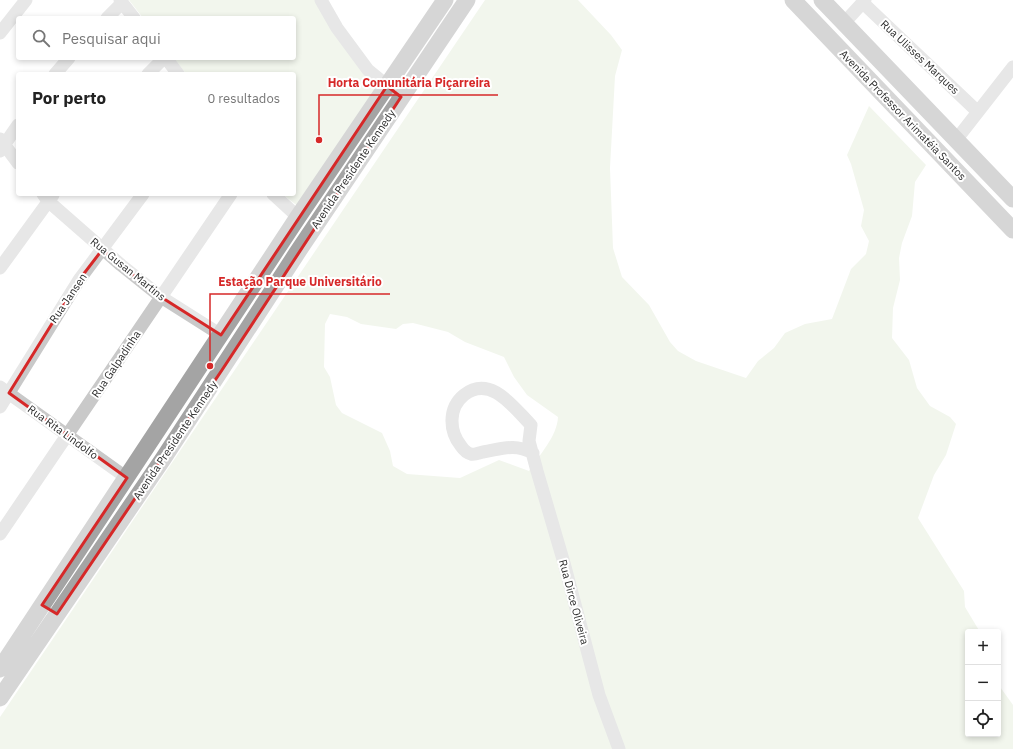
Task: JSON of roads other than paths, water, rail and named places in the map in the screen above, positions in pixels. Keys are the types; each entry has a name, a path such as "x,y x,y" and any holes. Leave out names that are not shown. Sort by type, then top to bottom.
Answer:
{"main road":[{"name":"Avenida Presidente Kennedy","path":"0,668 68,564 127,478 298,217 445,0"},
{"name":"Avenida Presidente Kennedy","path":"0,698 222,370 284,272 400,97 467,0"},
{"name":"Avenida Professor Arimatéia Santos","path":"793,0 1013,230"},
{"name":"Avenida Professor Arimatéia Santos","path":"822,0 1013,199"},
{"path":"880,92 908,109 920,122 926,123 927,117 904,92 894,76"},
{"path":"975,190 964,171 936,142 936,136 938,134 944,135 954,146 977,162"},
{"path":"68,564 84,575"},
{"path":"42,605 57,614"}],"street":[{"path":"0,33 26,0"},
{"path":"321,0 337,28 368,70 400,97"},
{"path":"109,16 121,1 132,16"},
{"path":"844,23 863,1"},
{"name":"Rua Ulisses Marques","path":"863,1 978,112"},
{"path":"57,72 67,60"},
{"path":"150,72 163,60"},
{"path":"167,60 176,72"},
{"path":"956,140 1013,67"},
{"path":"16,127 1,145 16,161"},
{"path":"0,268 48,196"},
{"name":"Rua Gusan Martins","path":"48,196 102,250 161,297 221,335"},
{"name":"Rua Jansen","path":"0,406 4,390 58,311 142,196"},
{"name":"Rua Galpadinha","path":"0,532 230,196"},
{"path":"274,196 298,217"},
{"name":"Rua Dirce Oliveira","path":"533,453 522,447 505,448 471,454 464,450 457,442 452,427 453,410 456,402 473,390 486,389 496,391 503,396 531,425 529,441 533,453 599,695 619,749"},
{"name":"Rua Rita Lindolfo","path":"4,390 127,478"}],"place":[{"name":"Horta Comunitária Piçarreira","path":"319,140"},
{"name":"Estação Parque Universitário","path":"210,366"}]}
